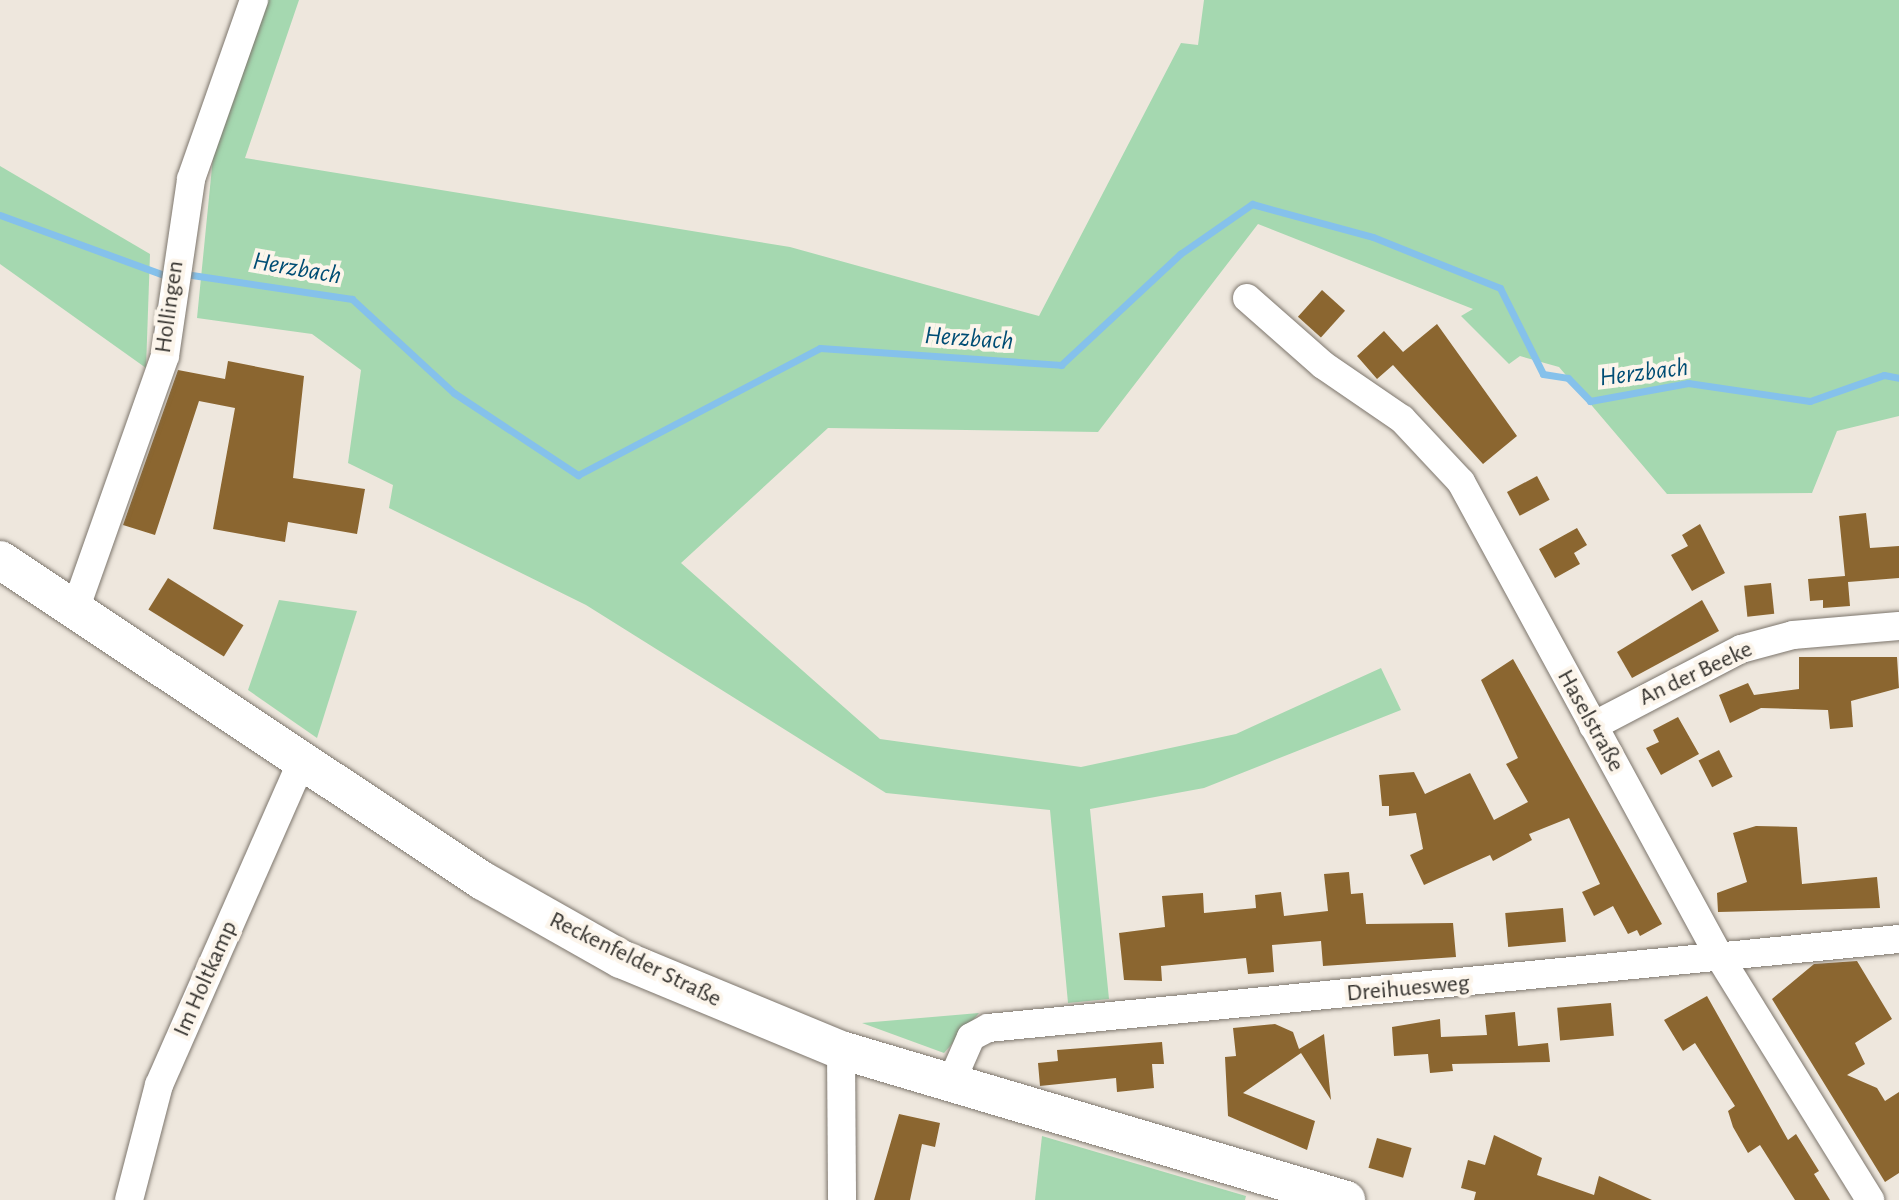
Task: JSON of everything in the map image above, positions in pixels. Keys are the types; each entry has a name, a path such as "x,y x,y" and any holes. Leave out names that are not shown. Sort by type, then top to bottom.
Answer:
{"street":[{"name":"Hollingen","path":"75,610 165,356 177,255 191,179 254,0"},
{"name":"Haselstraße","path":"1247,298 1323,365 1402,419 1461,482 1719,956 1870,1200"},
{"name":"Reckenfelder Straße","path":"0,560 301,763 621,959 841,1050 950,1085 1346,1200"},
{"name":"An der Beeke","path":"1593,726 1741,649 1793,635 1899,626"},
{"name":"Im Holtkamp","path":"129,1200 159,1085 301,763"},
{"name":"Dreihuesweg","path":"950,1085 971,1037 988,1028 1899,939"},
{"path":"841,1050 842,1200"}],"green space":[{"path":"267,0 299,0 245,158 790,247 1039,316 1181,43 1198,45 1204,0 1899,0 1899,416 1837,431 1812,493 1667,494 1559,367 1520,356 1509,364 1461,316 1473,309 1258,224 1098,432 828,428 681,563 880,739 1081,767 1236,734 1381,668 1401,710 1204,788 1090,809 1109,999 1068,1003 1050,810 886,793 586,605 389,508 393,485 348,463 361,370 312,334 197,318 213,157"},
{"path":"0,166 150,254 146,368 0,264"},
{"path":"279,600 357,611 317,738 248,690"},
{"path":"979,1013 944,1053 862,1023"},
{"path":"1042,1136 1246,1196 1245,1200 1035,1200"}],"building":[{"path":"1322,290 1345,311 1321,337 1298,317"},
{"path":"1437,324 1517,436 1483,464 1393,365 1377,379 1357,356 1384,331 1403,352"},
{"path":"228,361 304,376 293,478 365,489 357,534 288,522 285,542 213,529 235,408 199,401 155,535 123,525 178,370 225,379"},
{"path":"1537,476 1550,500 1520,516 1507,492"},
{"path":"1866,513 1870,548 1899,546 1899,578 1848,582 1850,606 1823,608 1823,600 1810,601 1808,579 1845,576 1839,516"},
{"path":"1700,524 1725,573 1692,591 1671,555 1688,546 1682,535"},
{"path":"1577,528 1587,545 1574,553 1580,564 1555,578 1539,549"},
{"path":"168,578 243,625 224,657 148,609"},
{"path":"1771,583 1774,614 1747,617 1744,586"},
{"path":"1702,600 1719,631 1632,678 1617,652"},
{"path":"1799,657 1897,657 1899,688 1851,701 1853,727 1830,729 1828,710 1761,708 1730,723 1719,695 1748,683 1754,695 1799,689"},
{"path":"1513,659 1662,924 1640,936 1637,930 1628,934 1613,906 1594,916 1582,892 1600,884 1569,818 1529,834 1532,840 1493,861 1490,855 1424,885 1410,855 1423,849 1416,813 1389,816 1389,806 1382,806 1379,775 1414,772 1425,794 1470,773 1494,820 1528,802 1506,764 1518,758 1481,680"},
{"path":"1678,717 1699,754 1661,775 1646,748 1659,742 1653,730"},
{"path":"1719,750 1733,777 1712,787 1699,760"},
{"path":"1756,826 1797,827 1802,884 1877,877 1880,908 1718,912 1717,893 1747,882 1733,833"},
{"path":"1349,872 1351,894 1363,893 1366,924 1453,923 1456,957 1323,966 1321,941 1272,945 1274,972 1248,974 1246,958 1161,966 1162,981 1124,980 1119,933 1165,927 1162,896 1203,893 1204,913 1256,908 1255,895 1281,892 1284,916 1328,911 1324,874"},
{"path":"1563,908 1566,942 1508,947 1505,913"},
{"path":"1857,961 1892,1019 1855,1043 1865,1064 1847,1075 1877,1088 1885,1101 1899,1092 1899,1173 1885,1182 1772,999 1814,964"},
{"path":"1707,996 1788,1140 1796,1134 1819,1171 1814,1174 1830,1200 1795,1200 1760,1145 1748,1153 1728,1111 1735,1106 1695,1043 1683,1051 1664,1020"},
{"path":"1611,1003 1614,1036 1560,1041 1557,1008"},
{"path":"1515,1012 1518,1046 1548,1043 1550,1062 1452,1064 1453,1071 1430,1073 1428,1054 1394,1056 1392,1027 1440,1019 1441,1037 1487,1035 1485,1015"},
{"path":"1275,1024 1293,1032 1299,1049 1324,1034 1331,1100 1301,1053 1243,1093 1315,1121 1307,1150 1228,1116 1225,1057 1236,1056 1233,1028"},
{"path":"1162,1042 1164,1064 1152,1064 1154,1088 1117,1092 1116,1078 1040,1086 1038,1063 1058,1061 1057,1050"},
{"path":"899,1114 940,1123 935,1147 922,1144 910,1200 874,1200"},
{"path":"1494,1135 1542,1158 1537,1175 1594,1195 1599,1176 1652,1200 1474,1200 1476,1192 1461,1188 1468,1160 1485,1165"},
{"path":"1377,1138 1412,1148 1403,1178 1368,1168"}],"waterway":[{"name":"Herzbach","path":"185,274 352,299 454,393 578,475 820,348 1061,365 1180,254 1252,204 1373,237 1500,288 1543,374 1568,378 1590,401 1688,383 1810,401 1884,375 1899,378"},
{"name":"Herzbach","path":"0,215 169,277"}]}
